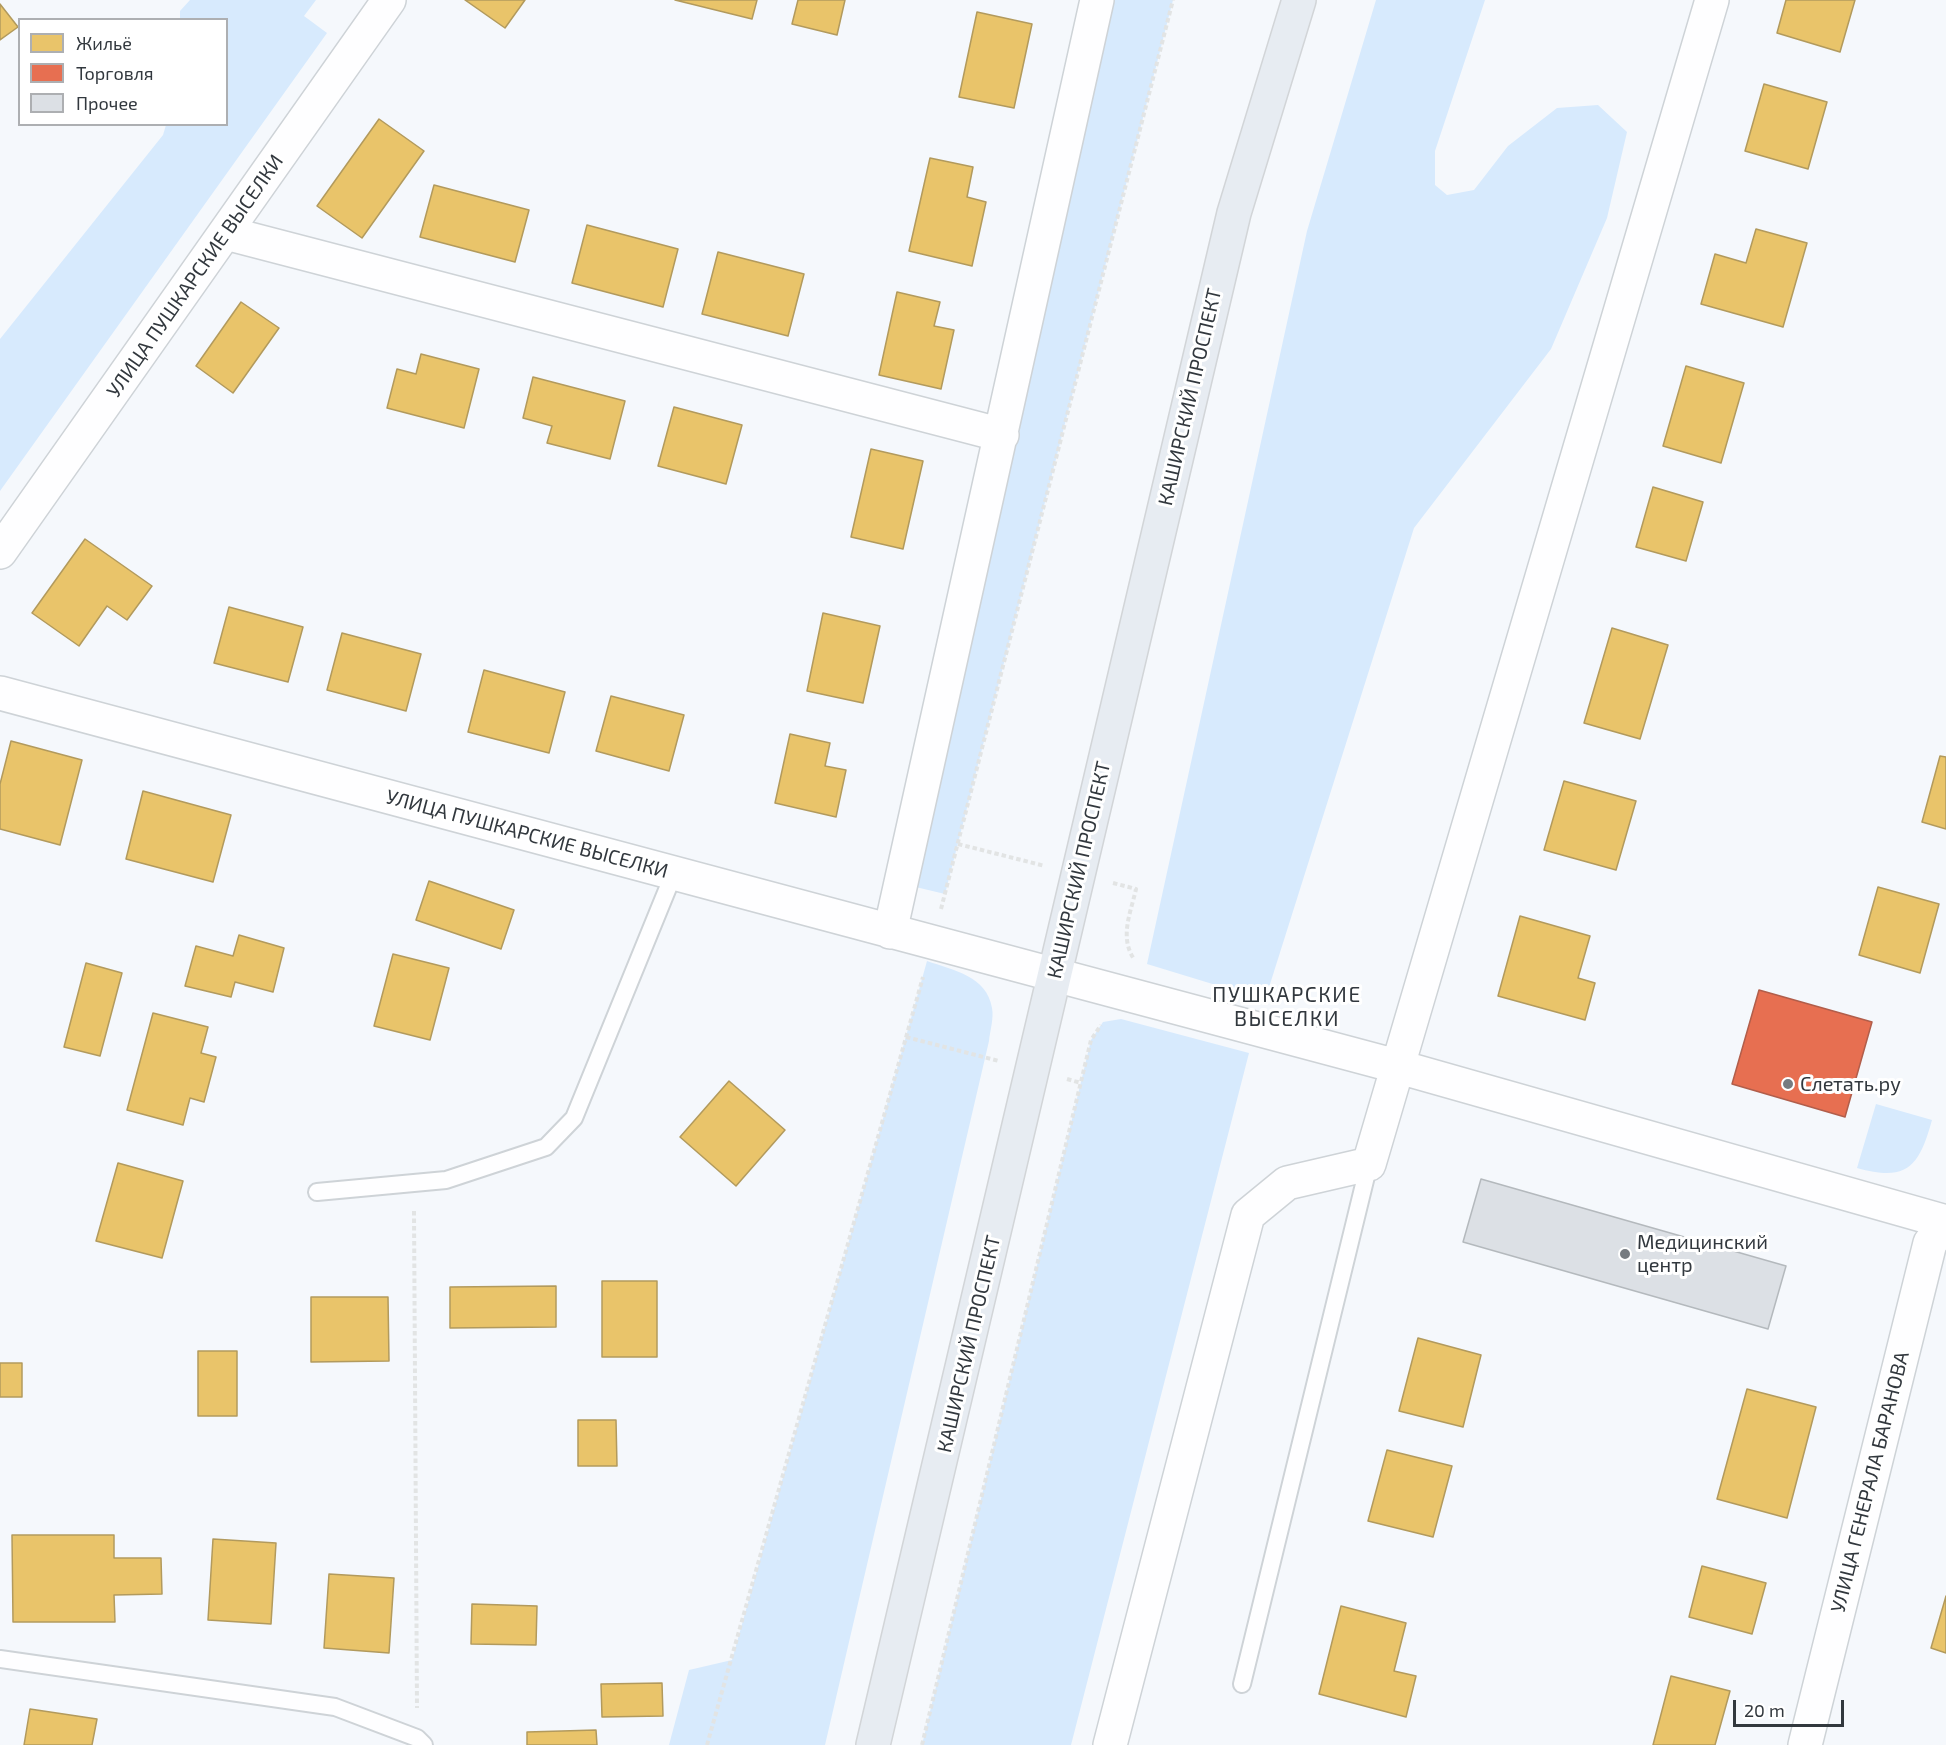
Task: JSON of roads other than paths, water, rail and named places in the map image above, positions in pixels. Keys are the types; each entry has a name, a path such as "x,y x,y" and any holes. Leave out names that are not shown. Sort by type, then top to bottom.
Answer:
{"main road":[{"name":"КАШИРСКИЙ ПРОСПЕКТ","path":"873,1745 1034,1071 1054,975 1234,213 1299,0"}],"street":[{"name":"УЛИЦА ПУШКАРСКИЕ ВЫСЕЛКИ","path":"0,552 389,0"},
{"path":"890,932 1097,0"},
{"path":"1110,1745 1248,1215 1287,1183 1369,1164 1396,1066 1712,0"},
{"path":"226,233 1002,435"},
{"name":"УЛИЦА ПУШКАРСКИЕ ВЫСЕЛКИ","path":"0,693 1396,1066 1946,1223"},
{"name":"УЛИЦА ГЕНЕРАЛА БАРАНОВА","path":"1805,1745 1930,1243 1946,1223"}],"lane":[{"path":"317,1192 446,1180 546,1147 574,1118 674,873"},
{"path":"1242,1684 1369,1164"},
{"path":"0,1659 335,1707 421,1742"}],"place":[{"name":"Слетать.ру","path":"1788,1084"},
{"name":"Медицинский центр","path":"1625,1254"}],"district":[{"name":"ПУШКАРСКИЕ ВЫСЕЛКИ","path":"1287,1007"}]}
